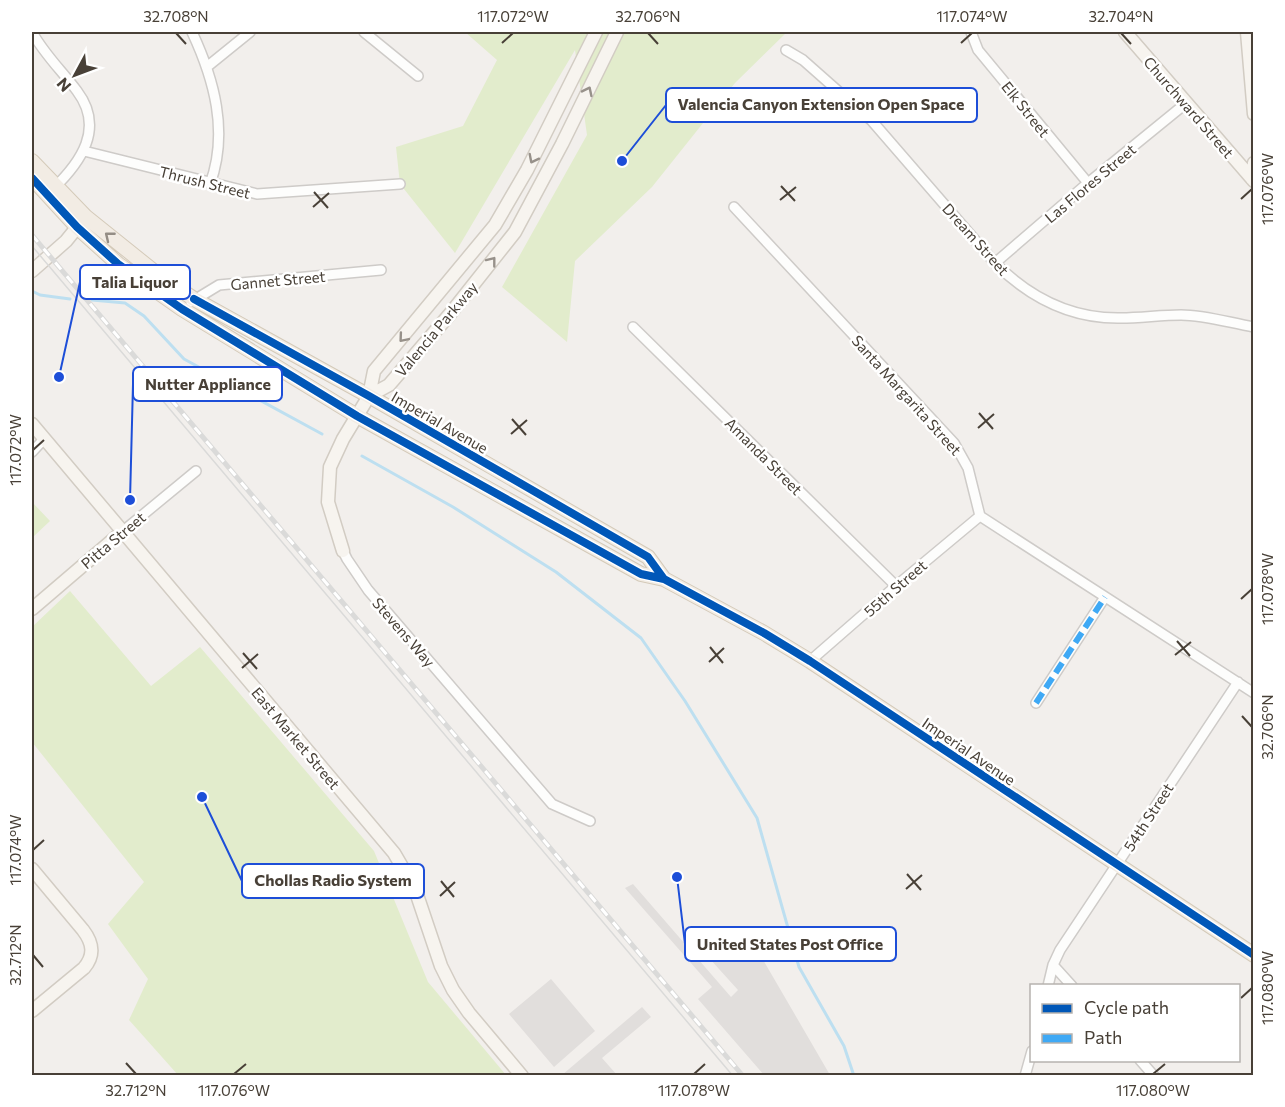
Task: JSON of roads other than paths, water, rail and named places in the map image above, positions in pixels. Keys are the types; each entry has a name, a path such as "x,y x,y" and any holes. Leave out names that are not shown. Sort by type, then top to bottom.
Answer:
{"main road":[{"name":"Valencia Parkway","path":"369,396 374,371 495,225 527,170 596,32"},
{"name":"Valencia Parkway","path":"369,396 389,385 450,314 515,232 562,144 617,32"},
{"name":"Churchward Street","path":"1125,32 1253,180"},
{"path":"1248,32 1254,114"},
{"name":"Imperial Avenue","path":"32,161 51,190 118,264 182,309 357,416 641,574 664,579 764,633 810,661 1254,955"},
{"path":"1253,180 1254,163"},
{"name":"Imperial Avenue","path":"32,178 51,190"},
{"name":"Imperial Avenue","path":"82,222 194,298 648,557 664,579"},
{"path":"32,271 66,241 82,222"},
{"name":"Stevens Way","path":"344,551 328,502 330,467 343,439 369,396"},
{"name":"East Market Street","path":"32,424 394,853 415,890 441,966 453,990 469,1013 522,1076"},
{"name":"Pitta Street","path":"32,609 122,532"},
{"path":"32,869 88,935 92,944 92,954 87,964 32,1011"}],"street":[{"path":"32,32 40,47 77,91 85,106 89,133 84,151 51,190"},
{"path":"192,32 208,66 216,101 218,133 216,160 210,184"},
{"path":"208,66 250,32"},
{"path":"364,32 418,76"},
{"name":"Elk Street","path":"971,32 978,50 1088,183"},
{"name":"Dream Street","path":"786,50 803,60 872,121 995,263 1015,282 1039,298 1059,307 1094,316 1120,319 1183,315 1254,327"},
{"name":"Las Flores Street","path":"995,263 1185,104"},
{"name":"Thrush Street","path":"84,151 257,194 400,184"},
{"name":"Santa Margarita Street","path":"734,207 954,443 968,468 980,516"},
{"name":"Gannet Street","path":"182,309 194,298 219,285 381,270"},
{"name":"Amanda Street","path":"633,327 896,586"},
{"path":"32,452 44,439"},
{"name":"Pitta Street","path":"122,532 196,471"},
{"path":"980,516 1254,693"},
{"name":"55th Street","path":"810,661 980,516"},
{"name":"Stevens Way","path":"344,551 368,590 552,804 590,821"},
{"path":"1036,703 1105,597"},
{"name":"54th Street","path":"1048,984 1053,965 1060,950 1238,682"},
{"path":"1053,965 1070,984"},
{"path":"1025,1076 1030,1059"},
{"path":"1142,1062 1154,1076"}],"waterway":[{"path":"32,291 40,295 70,299"},
{"path":"92,300 125,303 144,316 184,359 322,434"},
{"path":"362,456 453,507 556,572 641,638 685,701 757,818 799,967 844,1046 854,1076"}],"tram line":[{"path":"32,246 733,1076"}],"railway":[{"path":"32,235 743,1076"}],"place":[{"name":"Valencia Canyon Extension Open Space","path":"622,161"},
{"name":"Talia Liquor","path":"59,377"},
{"name":"Nutter Appliance","path":"130,500"},
{"name":"Chollas Radio System","path":"202,797"},
{"name":"United States Post Office","path":"677,877"}]}
